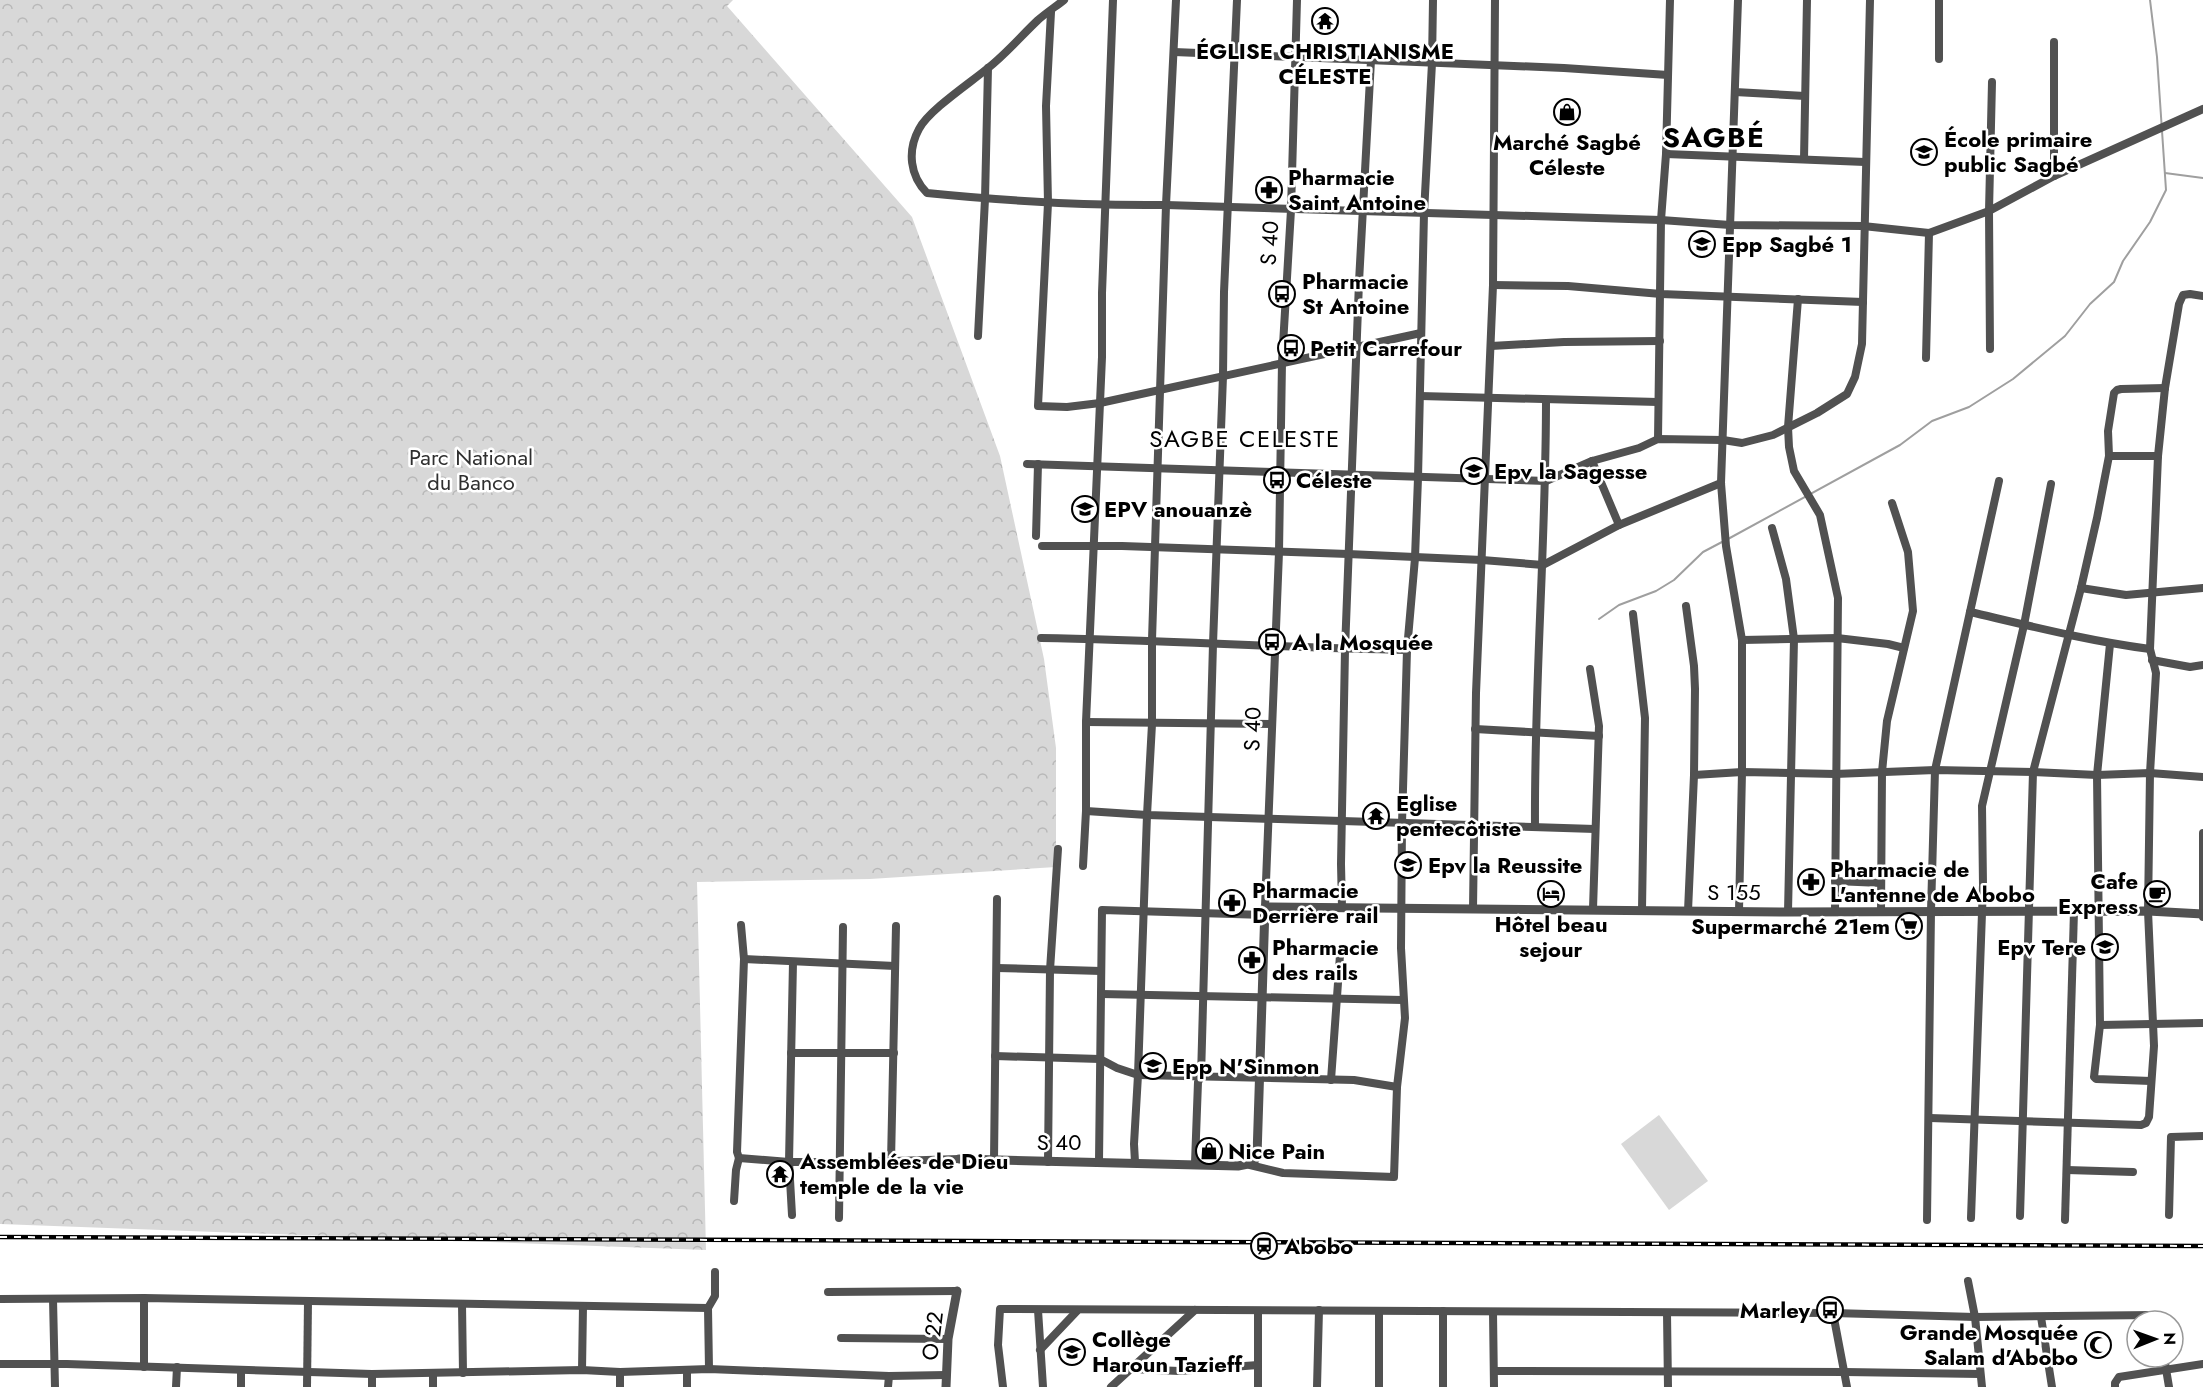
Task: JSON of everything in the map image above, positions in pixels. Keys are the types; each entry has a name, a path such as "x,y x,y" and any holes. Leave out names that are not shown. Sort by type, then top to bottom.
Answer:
{"street":[{"path":"1064,0 1039,20 988,69 954,94 919,128 914,143 912,167 917,180 927,193 985,199 1107,206 1167,205 1661,220 1730,225 1863,226 1929,233 1989,211 2054,176 2203,108"},
{"path":"1083,866 1086,811 1086,722 1100,403 1113,0"},
{"path":"1135,1162 1176,0"},
{"path":"1195,1163 1197,1082 1201,1077 1224,292 1237,0"},
{"name":"S 40","path":"959,1159 1250,1165 1257,1156 1279,552 1282,362 1291,210 1297,0"},
{"path":"1250,1165 1283,1173 1394,1177 1397,1087 1405,1018 1401,909 1402,824 1407,650 1415,558 1424,213 1433,0"},
{"path":"1473,909 1475,729 1493,285 1495,0"},
{"path":"1658,439 1661,220 1666,154 1670,0"},
{"path":"1738,0 1721,483 1726,546 1742,640 1739,911"},
{"path":"1804,159 1807,0"},
{"path":"1027,464 1546,481 1592,461 1639,448 1658,439 1749,442 1773,435 1830,406 1847,394 1852,387 1862,344 1870,0"},
{"path":"1939,0 1939,59"},
{"path":"1051,12 1046,106 1048,203 1037,405 1067,407 1100,403 1421,333"},
{"path":"2054,176 2055,42"},
{"path":"1174,52 1494,65 1668,75"},
{"path":"1342,908 1348,554 1371,60"},
{"path":"978,336 985,199 988,69"},
{"path":"1990,349 1989,211 1992,82"},
{"path":"1735,92 1805,96"},
{"path":"1666,154 1865,162"},
{"path":"1926,358 1929,233"},
{"path":"1493,285 1568,286 1661,294 1863,302"},
{"path":"1930,1118 2141,1125 2149,1118 2153,1025 2148,911 2150,773 2156,674 2150,649 2158,456 2165,388 2181,298 2190,294 2203,296"},
{"path":"1798,299 1788,427 1789,447 1794,471 1820,514 1838,598 1835,911"},
{"path":"1491,346 1553,342 1660,341"},
{"path":"2020,1216 2033,772 2081,588 2109,456 2108,431 2114,393 2116,390 2165,388"},
{"path":"1419,396 1658,402"},
{"path":"1535,827 1536,732 1546,481 1546,400"},
{"path":"2109,456 2158,456"},
{"path":"1592,461 1619,525"},
{"path":"1036,536 1038,464"},
{"path":"1928,1220 1930,911 1935,770 1999,481"},
{"path":"1042,546 1094,545 1348,554 1543,565 1619,525 1721,483"},
{"path":"1971,1218 1982,912 1982,806 2024,625 2051,484"},
{"path":"1881,912 1882,772 1890,702 1912,611 1911,574 1904,536 1892,503"},
{"path":"1772,528 1786,579 1794,639 1788,912"},
{"path":"2081,588 2126,595 2203,588"},
{"path":"1686,606 1694,666 1694,775 1688,911"},
{"path":"1970,612 2110,644 2150,649"},
{"path":"1633,614 1645,718 1642,910"},
{"path":"1041,638 1152,640 1345,650 1407,650"},
{"path":"1742,640 1837,638 1904,648"},
{"path":"2110,644 2097,775 2100,1025 2094,1074 2096,1079 2151,1082"},
{"path":"2152,660 2190,667 2203,665"},
{"path":"1590,669 1596,699 1599,736 1593,909"},
{"path":"1086,722 1272,724"},
{"path":"1475,729 1599,736"},
{"path":"1694,775 1742,772 1835,774 1935,770 2097,775 2150,773 2203,777"},
{"path":"1086,811 1342,822 1595,829"},
{"path":"2203,833 2203,915"},
{"path":"1048,1162 1050,970 1058,849"},
{"path":"1835,881 1881,884"},
{"path":"994,1161 997,899"},
{"name":"S 155","path":"1265,911 1342,908 1788,912 2148,911 2203,915"},
{"path":"1099,1161 1102,910 1206,914 1265,911"},
{"path":"2066,1220 2074,911"},
{"path":"734,1202 739,1158 737,1152 744,958 741,925"},
{"path":"891,1162 896,926"},
{"path":"839,1218 843,927"},
{"path":"1331,1080 1340,955"},
{"path":"744,958 895,966"},
{"path":"792,1215 789,1162 793,962"},
{"path":"997,968 1101,971"},
{"path":"1101,994 1403,1000"},
{"path":"2100,1025 2203,1023"},
{"path":"791,1053 894,1053"},
{"path":"995,1056 1100,1059 1138,1075 1365,1081 1397,1087"},
{"path":"2169,1215 2171,1137 2203,1136"},
{"path":"739,1158 789,1162 959,1159"},
{"path":"2067,1170 2133,1172"},
{"path":"709,1369 708,1308 715,1296 715,1272"},
{"path":"1968,1281 1975,1317 1982,1387"},
{"path":"828,1292 957,1291"},
{"name":"O 22","path":"946,1387 948,1339 957,1291"},
{"path":"0,1299 144,1298 708,1308"},
{"path":"144,1298 144,1367"},
{"path":"53,1299 56,1387"},
{"path":"307,1387 308,1301"},
{"path":"462,1304 463,1373"},
{"path":"582,1370 583,1306"},
{"path":"1003,1387 998,1345 1000,1310 2125,1316"},
{"path":"1038,1310 1043,1387"},
{"path":"1111,1387 1195,1310"},
{"path":"1317,1387 1319,1310"},
{"path":"1040,1350 1077,1311"},
{"path":"1258,1311 1258,1387"},
{"path":"1379,1311 1379,1387"},
{"path":"1443,1311 1443,1387"},
{"path":"1493,1312 1494,1387"},
{"path":"1667,1312 1668,1387"},
{"path":"1833,1313 1847,1387"},
{"path":"2041,1317 2052,1387"},
{"path":"841,1338 948,1339"},
{"path":"0,1364 307,1370 372,1374 709,1369 946,1376"},
{"path":"2115,1387 2119,1377 2203,1364"},
{"path":"1131,1369 1179,1371 1258,1365"},
{"path":"176,1387 177,1367"},
{"path":"241,1370 241,1387"},
{"path":"687,1370 687,1387"},
{"path":"2166,1370 2169,1387"},
{"path":"1494,1371 1980,1374"},
{"path":"620,1372 621,1387"},
{"path":"372,1374 372,1387"},
{"path":"433,1374 433,1387"},
{"path":"888,1387 889,1376"}],"green space":[{"name":"Parc National du Banco","path":"0,0 733,0 727,6 912,217 1000,456 1044,659 1056,748 1056,867 870,879 697,882 706,1250 0,1224"},
{"path":"1659,1115 1708,1181 1669,1210 1621,1144"}],"waterway":[{"path":"1728,539 1900,445 1932,421 1969,407 2013,379 2065,336 2090,304 2114,282 2123,261 2150,222 2166,190 2157,57 2150,0"},
{"path":"2165,173 2203,178"},
{"path":"1599,619 1619,605 1656,591 1674,580 1703,552 1722,542"}],"railway":[{"path":"0,1237 2203,1246"}],"place":[{"name":"ÉGLISE CHRISTIANISME CÉLESTE","path":"1325,21"},
{"name":"Marché Sagbé Céleste","path":"1567,112"},
{"name":"École primaire public Sagbé","path":"1924,152"},
{"name":"Pharmacie Saint Antoine","path":"1269,190"},
{"name":"Epp Sagbé 1","path":"1702,244"},
{"name":"Pharmacie St Antoine","path":"1282,294"},
{"name":"Petit Carrefour","path":"1291,348"},
{"name":"Epv la Sagesse","path":"1474,471"},
{"name":"Céleste","path":"1277,480"},
{"name":"EPV anouanzè","path":"1085,509"},
{"name":"A la Mosquée","path":"1272,642"},
{"name":"Eglise pentecôtiste","path":"1376,816"},
{"name":"Epv la Reussite","path":"1408,865"},
{"name":"Pharmacie de L'antenne de Abobo","path":"1811,882"},
{"name":"Hôtel beau sejour","path":"1551,894"},
{"name":"Cafe Express","path":"2157,894"},
{"name":"Pharmacie Derrière rail","path":"1232,903"},
{"name":"Supermarché 21em","path":"1909,926"},
{"name":"Epv Tere","path":"2105,947"},
{"name":"Pharmacie des rails","path":"1252,960"},
{"name":"Epp N'Sinmon","path":"1153,1066"},
{"name":"Nice Pain","path":"1209,1151"},
{"name":"Assemblées de Dieu temple de la vie","path":"780,1174"},
{"name":"Abobo","path":"1264,1246"},
{"name":"Marley","path":"1830,1310"},
{"name":"Grande Mosquée Salam d'Abobo","path":"2098,1345"},
{"name":"Collège Haroun Tazieff","path":"1072,1352"}],"district":[{"name":"SAGBÉ","path":"1714,137"},
{"name":"SAGBE CELESTE","path":"1245,438"}]}
